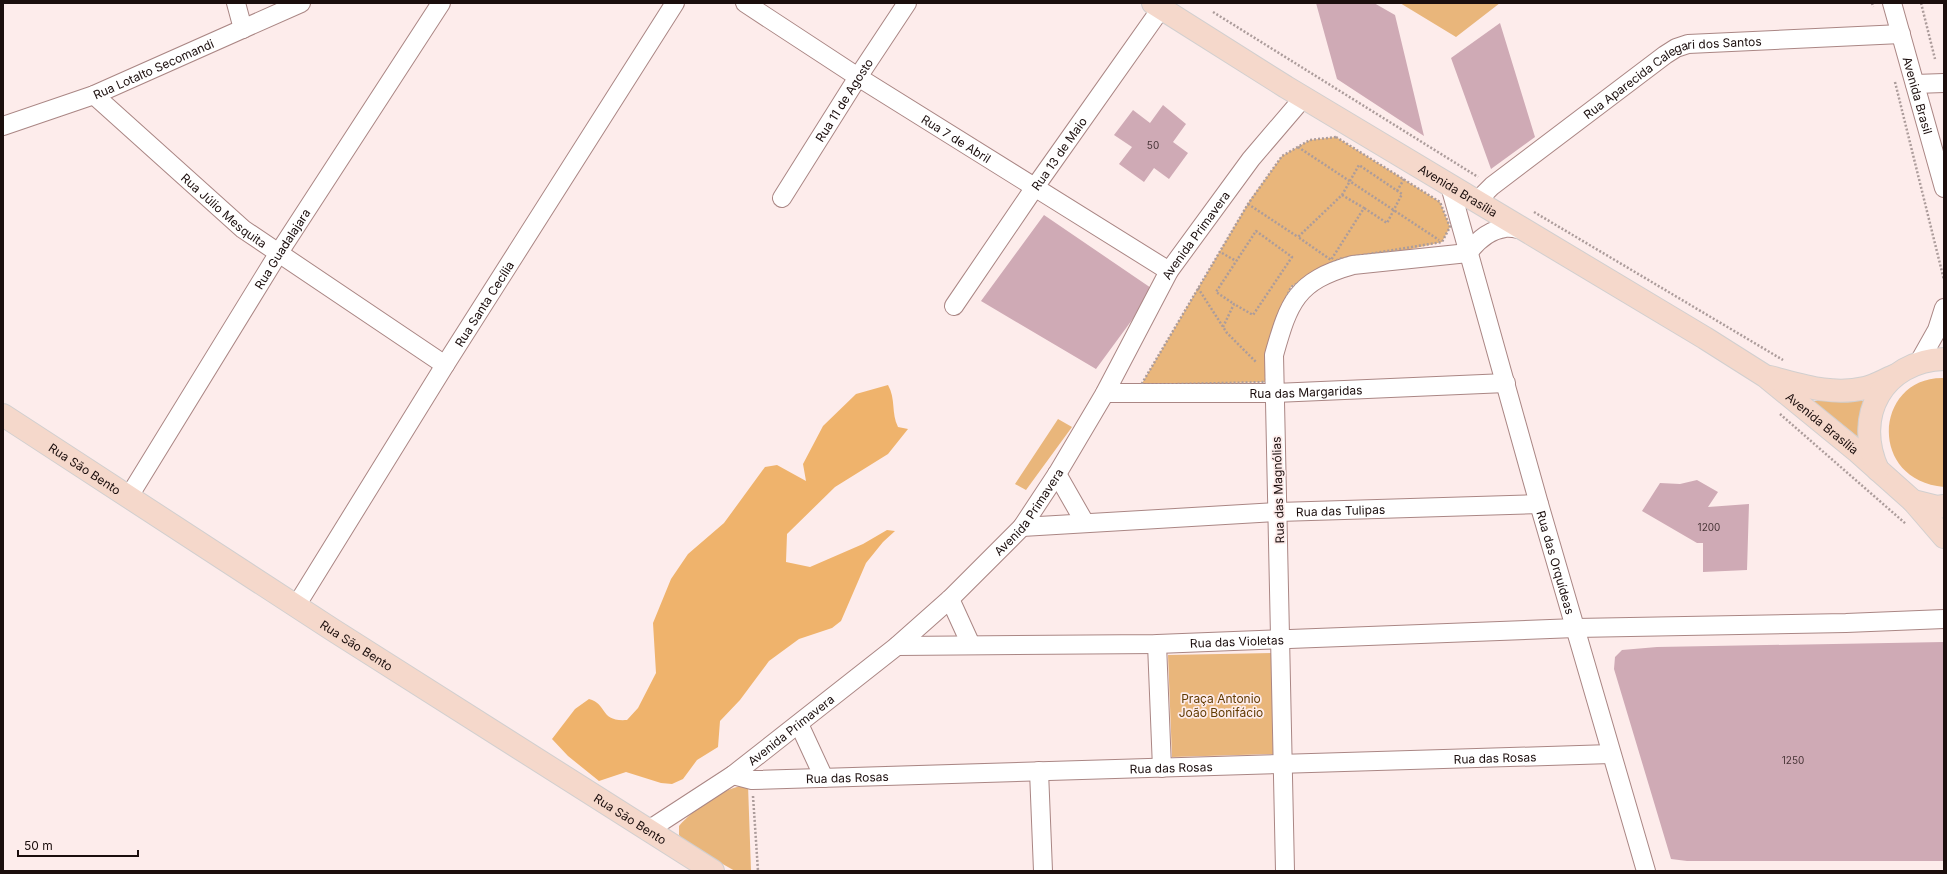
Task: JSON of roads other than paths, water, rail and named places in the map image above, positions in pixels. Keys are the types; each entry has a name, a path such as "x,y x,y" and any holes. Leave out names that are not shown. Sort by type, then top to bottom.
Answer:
{"main road":[{"name":"Avenida Brasília","path":"1160,5 1304,97 1476,202 1529,221 1765,376 1913,501"},
{"path":"1879,472 1872,456 1868,439 1869,421 1874,404 1883,388 1895,376 1919,362 1944,359"},
{"name":"Avenida Brasília","path":"1765,376 1823,390 1865,388 1895,376"},
{"name":"Rua São Bento","path":"3,416 296,606 713,871"},
{"path":"1913,501 1937,507 1944,506"},
{"path":"1913,501 1944,537"}],"street":[{"path":"236,3 242,29"},
{"name":"Rua Lotalto Secomandi","path":"3,126 94,95 301,3"},
{"name":"Rua Guadalajara","path":"128,498 278,254 441,3"},
{"name":"Rua Santa Cecília","path":"296,606 445,366 675,3"},
{"name":"Rua 7 de Abril","path":"745,3 858,77 1169,271"},
{"name":"Rua 11 de Agosto","path":"782,198 858,77 907,3"},
{"name":"Avenida Brasil","path":"1892,3 1944,188"},
{"name":"Rua 13 de Maio","path":"954,306 1160,5"},
{"name":"Rua Aparecida Calegari dos Santos","path":"1476,202 1492,186 1676,48 1688,44 1901,34"},
{"path":"1915,84 1944,83"},
{"name":"Rua Júlio Mesquita","path":"94,95 242,229 445,366"},
{"name":"Avenida Primavera","path":"648,831 733,775 897,646 950,599 1022,527 1058,474 1105,393 1169,271 1251,159 1304,97"},
{"name":"Rua das Orquídeas","path":"1450,186 1539,504 1646,871"},
{"path":"1468,253 1478,240 1490,233 1529,221"},
{"name":"Rua das Magnólias","path":"1285,871 1278,512 1271,388 1276,348 1291,304 1304,287 1319,277 1353,265 1468,253"},
{"path":"1919,362 1937,330 1944,308"},
{"name":"Rua das Margaridas","path":"1105,393 1506,383"},
{"path":"1058,474 1085,523"},
{"name":"Rua das Tulipas","path":"1022,527 1278,512 1539,504"},
{"path":"950,599 972,646"},
{"name":"Rua das Violetas","path":"897,646 1157,644 1576,628 1830,624 1944,619"},
{"path":"1157,644 1162,768"},
{"path":"799,724 824,778"},
{"name":"Rua das Rosas","path":"733,775 752,780 1611,754"},
{"path":"1039,771 1043,871"}],"park label":[{"name":"Praça Antonio João Bonifácio","path":"1221,705"}]}
